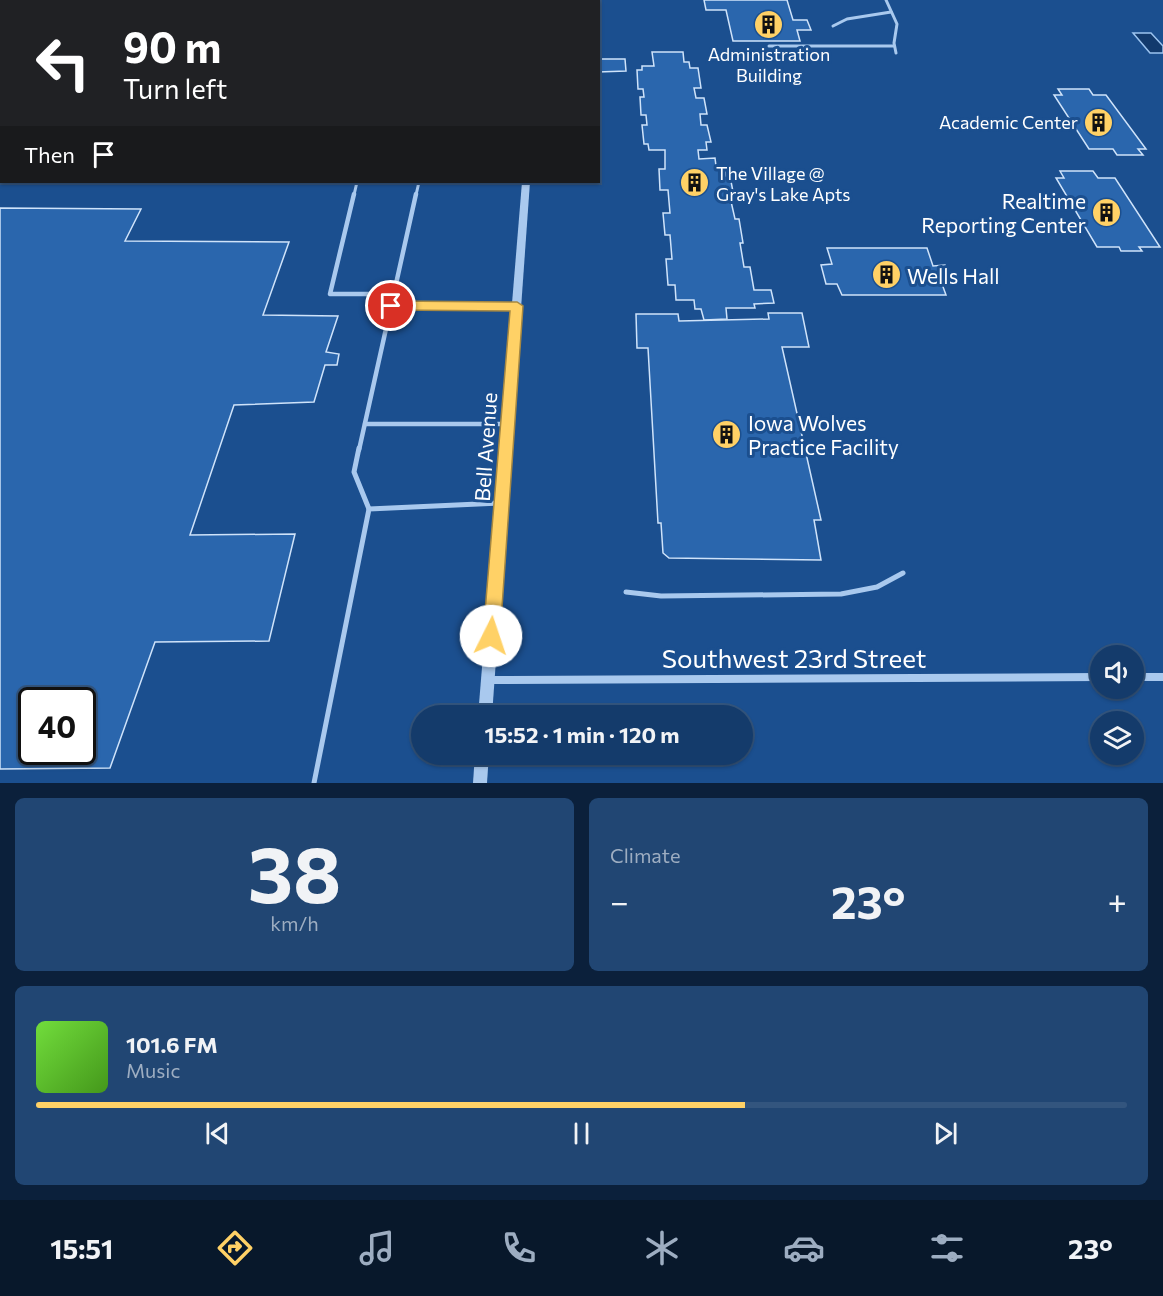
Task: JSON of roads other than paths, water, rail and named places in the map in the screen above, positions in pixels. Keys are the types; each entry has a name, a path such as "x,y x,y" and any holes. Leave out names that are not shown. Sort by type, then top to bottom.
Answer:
{"street":[{"name":"Bell Avenue","path":"486,705 526,183"},
{"name":"Southwest 23rd Street","path":"488,680 1090,677"},
{"path":"1144,677 1163,677"},
{"path":"480,783 481,765"}],"lane":[{"path":"886,0 897,24 894,46 896,53"},
{"path":"833,26 847,19 891,12"},
{"path":"769,46 894,46"},
{"path":"357,183 330,294 394,294"},
{"path":"314,783 369,509 354,472 419,183"},
{"path":"391,306 517,306"},
{"path":"365,424 508,424"},
{"path":"369,509 501,503"},
{"path":"626,592 661,596 841,594 877,586 903,573"}],"water":[{"path":"1133,33 1151,33 1163,46 1163,53 1150,53"}],"place":[{"name":"Administration Building","path":"769,25"},
{"name":"Academic Center","path":"1099,122"},
{"name":"The Village @ Gray's Lake Apts","path":"695,183"},
{"name":"Realtime Reporting Center","path":"1107,212"},
{"name":"Wells Hall","path":"886,275"},
{"name":"Iowa Wolves Practice Facility","path":"727,434"}]}
